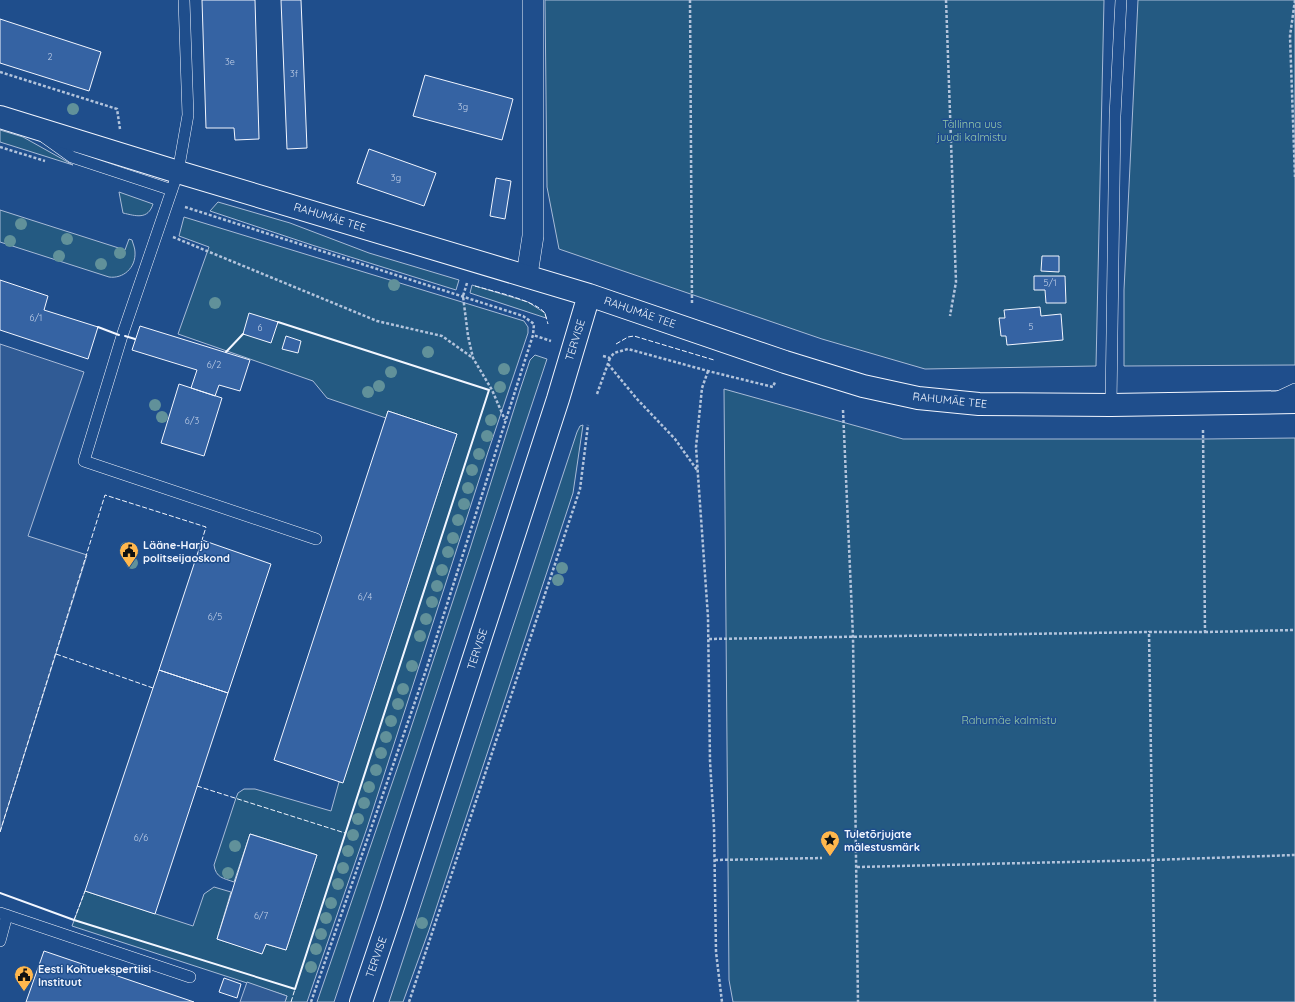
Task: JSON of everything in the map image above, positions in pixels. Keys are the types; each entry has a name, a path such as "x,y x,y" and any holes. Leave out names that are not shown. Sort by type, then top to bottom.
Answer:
{"street":[{"path":"527,275 533,236 533,0"},
{"name":"RAHUMÄE TEE","path":"0,117 115,153 175,181 527,275 589,294 785,362 863,386 918,398 979,404 1111,405 1295,402"},
{"name":"TERVISE","path":"361,1002 553,414 589,294"}],"lane":[{"path":"184,0 188,115 175,181 122,336 84,461 316,539"},
{"path":"1111,405 1115,116 1121,0"},
{"path":"28,125 72,158 175,181"},
{"path":"1267,402 1295,389"},
{"path":"0,941 4,914 190,977"}],"path":[{"path":"690,0 692,309"},
{"path":"946,0 956,282 950,316"},
{"path":"1295,0 1290,36 1295,177"},
{"path":"0,72 117,109 121,134 115,153"},
{"path":"184,207 523,316 534,324 533,335 427,667 311,1002"},
{"path":"158,230 377,321 442,336 473,358"},
{"path":"467,283 463,296 468,336 473,358 492,390 505,420"},
{"path":"533,335 551,340"},
{"path":"597,394 610,358 614,353 628,349 708,372 773,386 785,362"},
{"path":"603,356 610,358"},
{"path":"608,364 637,400 675,440 698,471"},
{"path":"708,372 702,388 696,447 708,617 710,761 715,860 716,952 722,1002"},
{"path":"843,410 853,637 858,1002"},
{"path":"409,1002 580,488 588,425"},
{"path":"1203,430 1205,632"},
{"path":"708,639 1295,630"},
{"path":"1149,632 1155,1002"},
{"path":"857,867 1295,855"},
{"path":"715,860 822,858"}],"green space":[{"name":"Tallinna uus juudi kalmistu","path":"545,0 1104,0 1096,366 925,369 822,339 559,249 547,187"},
{"path":"1138,0 1295,0 1295,365 1124,366 1124,290"},
{"path":"0,130 23,137 73,165 0,142"},
{"path":"119,192 153,204 151,209 148,213 141,216 123,213"},
{"path":"218,202 290,223 369,253 459,280 456,290 210,211"},
{"path":"0,210 125,250 129,239 132,240 135,258 131,267 124,274 109,277 0,242"},
{"path":"184,217 524,321 528,327 528,333 488,452 367,828 307,1002 285,1002 287,996 72,926 85,891 193,926 204,894 214,887 231,892 217,939 262,953 266,944 286,950 317,855 250,834 234,882 218,875 214,865 236,798 238,793 244,789 255,789 331,811 339,782 343,782 457,434 388,411 386,418 327,398 313,381 178,334 209,247 179,236"},
{"path":"472,285 528,302 545,313 546,318 470,293"},
{"path":"535,355 547,359 334,1002 317,1002 408,737 530,360"},
{"name":"Rahumäe kalmistu","path":"724,389 903,439 1295,438 1295,1002 733,1002 729,980"},
{"path":"583,425 573,493 429,930 403,1002 389,1002 577,432 580,426"}],"shaded area":[{"path":"0,344 84,372 28,536 87,555 0,832"},
{"path":"247,982 287,996 285,1002 240,1002"}],"building":[{"path":"202,0 255,0 259,139 235,140 234,128 206,128"},
{"path":"281,0 301,0 307,148 287,149"},
{"path":"0,19 101,52 89,91 0,63"},
{"path":"425,75 513,99 502,140 413,116"},
{"path":"369,149 436,173 424,206 357,183"},
{"path":"496,178 511,181 505,219 490,216"},
{"path":"1042,256 1059,256 1059,272 1041,271"},
{"path":"1034,276 1065,276 1066,303 1046,303 1045,290 1034,290"},
{"path":"0,280 48,296 44,310 98,327 88,359 0,330"},
{"path":"1040,307 1041,316 1061,314 1063,340 1007,345 1006,336 1001,336 999,318 1005,318 1004,310"},
{"path":"249,313 278,322 271,343 243,334"},
{"path":"140,326 250,360 240,391 219,385 215,396 191,388 197,370 132,350"},
{"path":"286,336 301,341 298,353 282,349"},
{"path":"179,384 222,398 204,456 161,443"},
{"path":"388,411 457,434 343,783 274,760"},
{"path":"202,540 271,564 228,693 159,670"},
{"path":"159,670 228,693 155,914 85,891"},
{"path":"250,834 317,855 286,950 266,944 262,954 217,939"},
{"path":"44,951 194,1002 26,1002"},
{"path":"224,978 241,984 237,998 219,992"}],"fence":[{"path":"475,286 512,296 539,308 544,312 548,324"},
{"path":"616,344 628,337 634,336 714,360"},
{"path":"0,832 105,495 206,527 202,540"},
{"path":"56,654 153,688"},
{"path":"197,786 345,833"},
{"path":"74,920 85,891"},
{"path":"291,1002 295,989"}],"wall":[{"path":"0,893 74,920 295,989 489,390 278,322"},
{"path":"98,327 119,335"},
{"path":"226,352 243,334"},
{"path":"125,336 135,339"}],"place":[{"name":"Lääne-Harju politseijaoskond","path":"129,568"},
{"name":"Tuletõrjujate mälestusmärk","path":"830,857"},
{"name":"Eesti Kohtuekspertiisi Instituut","path":"24,992"}]}
